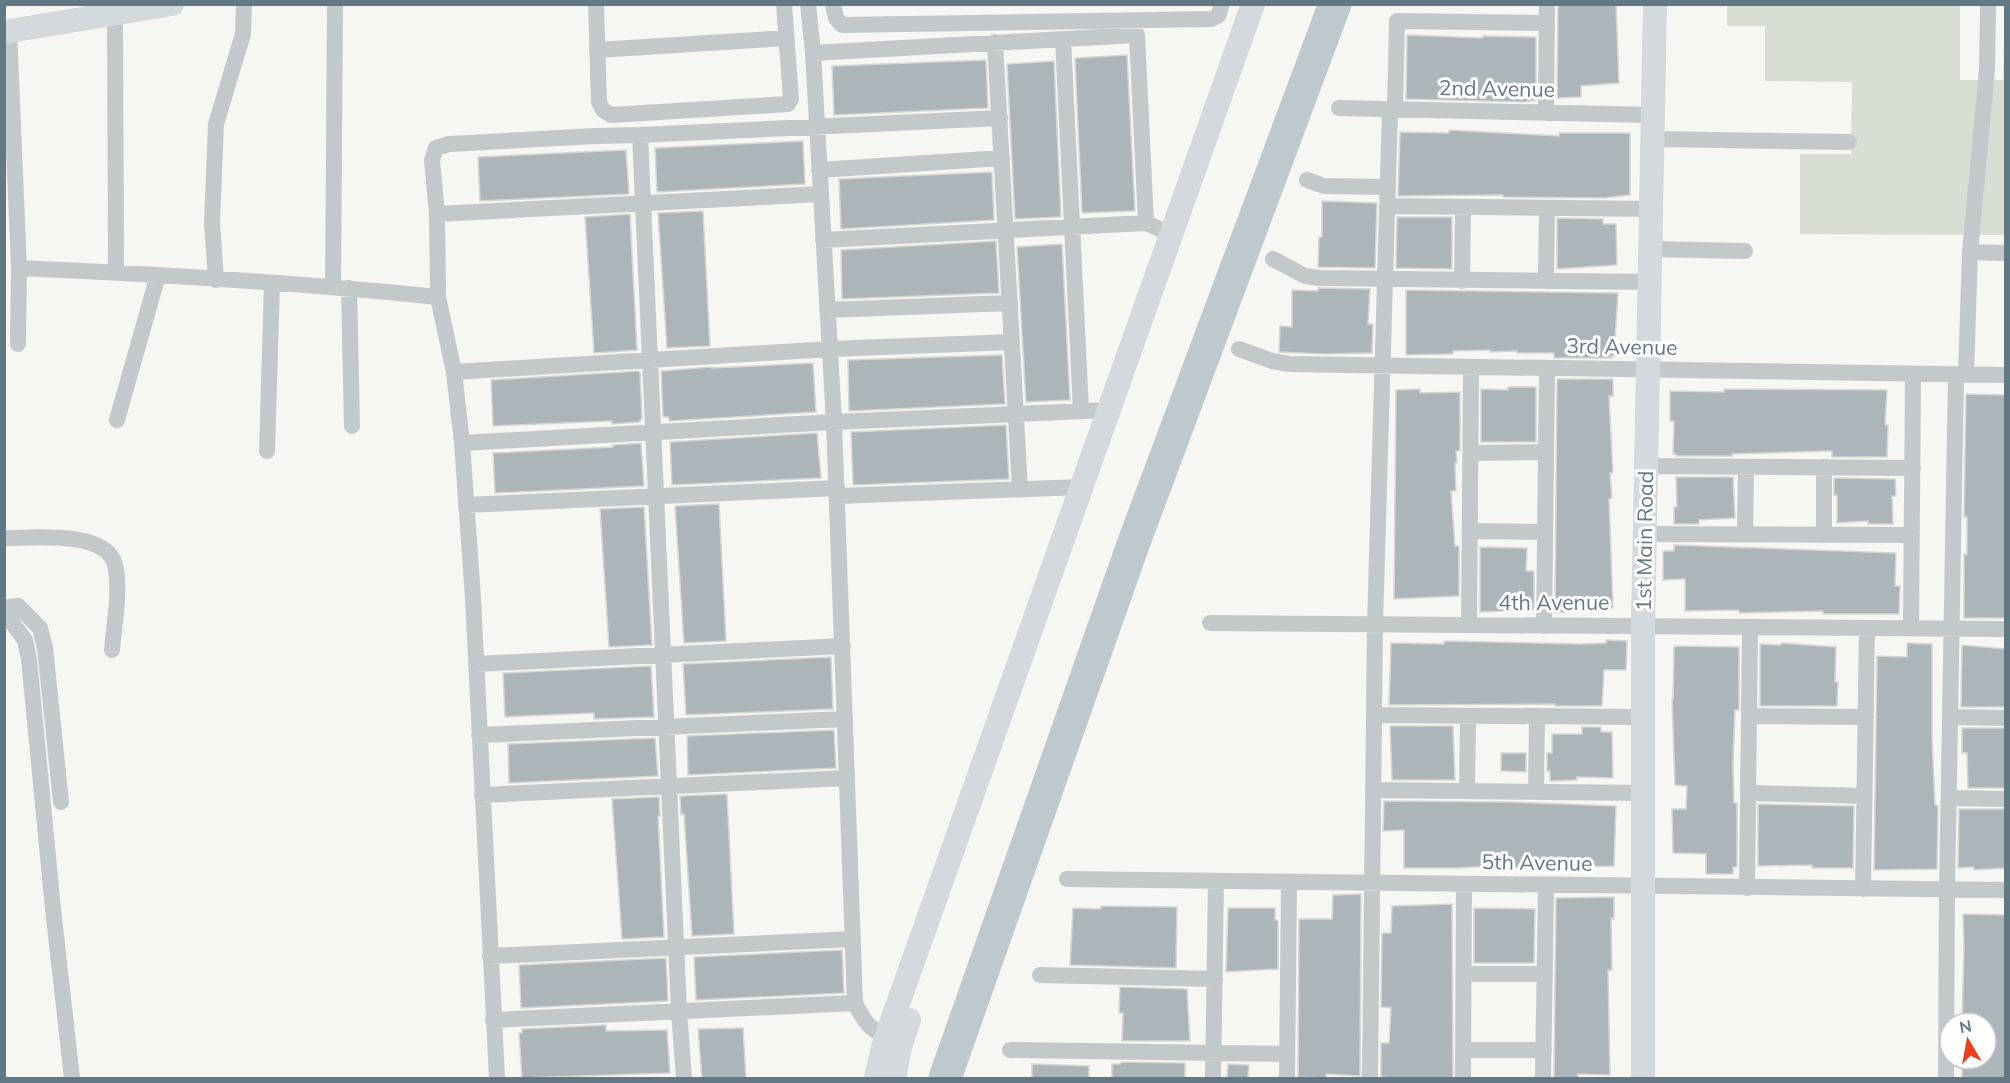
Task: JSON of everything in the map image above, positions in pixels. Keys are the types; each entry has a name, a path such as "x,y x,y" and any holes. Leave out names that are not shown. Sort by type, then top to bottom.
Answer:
{"street":[{"path":"6,26 66,4"},
{"path":"6,26 115,14 172,4"},
{"path":"216,280 212,223 216,124 243,34 244,4"},
{"path":"335,4 341,287 352,426"},
{"path":"596,4 599,102 603,110 611,115 788,104 791,99 784,4"},
{"path":"808,4 813,52 834,422 855,1003 868,1026 894,1039"},
{"path":"833,4 836,18 842,24 1211,19 1218,16 1222,4"},
{"path":"894,1078 894,1039 1081,487 1253,4"},
{"path":"876,1078 894,1039 1268,4"},
{"path":"1469,22 1470,4"},
{"path":"1546,113 1547,4"},
{"name":"1st Main Road","path":"1643,1078 1643,626 1655,4"},
{"path":"1946,1078 1947,890 1961,374 1987,70 1988,4"},
{"path":"115,14 116,272"},
{"path":"1370,1078 1375,624 1384,280 1397,21 1547,23"},
{"path":"6,26 19,268 18,344"},
{"path":"813,52 1137,34 1146,223"},
{"path":"597,50 787,38"},
{"path":"1063,39 1074,227 1081,411"},
{"path":"996,42 1020,489"},
{"name":"2nd Avenue","path":"1339,108 1653,115"},
{"path":"497,1078 476,664 462,443 454,372 438,297 437,214 432,160 436,148 449,144 595,136 1000,118"},
{"path":"640,135 676,948 684,1078"},
{"path":"1652,139 1849,142"},
{"path":"819,170 1002,159"},
{"path":"1307,180 1324,186 1388,187"},
{"path":"437,214 821,194"},
{"path":"1387,206 1651,209"},
{"path":"1462,281 1463,207"},
{"path":"1546,282 1547,208"},
{"path":"823,240 1146,223 1171,234"},
{"path":"1650,249 1745,251"},
{"path":"1970,252 2006,253"},
{"path":"1273,259 1305,276 1313,277 1384,280 1650,282"},
{"path":"19,268 341,287 438,297"},
{"path":"117,420 158,275"},
{"path":"267,451 272,283"},
{"path":"827,310 1010,303"},
{"path":"454,372 830,349 1012,342"},
{"name":"3rd Avenue","path":"1239,349 1272,361 1289,364 2006,375"},
{"path":"1469,625 1472,368"},
{"path":"1544,626 1547,369"},
{"path":"1911,628 1913,374"},
{"path":"462,443 834,422 1108,410"},
{"path":"1471,453 1546,452"},
{"path":"1647,466 1912,468"},
{"path":"1745,534 1746,467"},
{"path":"1824,467 1824,535"},
{"path":"466,504 656,496 1081,487"},
{"path":"1470,531 1545,532"},
{"path":"1645,534 1912,535"},
{"path":"4,538 72,539 93,543 111,555 116,566 117,586 112,650"},
{"path":"62,802 45,648 40,628 18,606 4,610 25,640 29,659 72,1078"},
{"name":"4th Avenue","path":"1210,623 2006,629"},
{"path":"1747,888 1750,627"},
{"path":"1863,889 1867,628"},
{"path":"476,664 843,646"},
{"path":"1374,715 1643,717"},
{"path":"1467,791 1468,716"},
{"path":"1536,792 1537,716"},
{"path":"1749,716 1866,717"},
{"path":"1951,717 2006,718"},
{"path":"479,735 845,719"},
{"path":"482,795 847,778"},
{"path":"1373,790 1643,793"},
{"path":"1748,793 1864,796"},
{"path":"1949,798 2006,799"},
{"name":"5th Avenue","path":"1068,879 2006,890"},
{"path":"1214,1078 1216,882"},
{"path":"1287,1078 1289,883"},
{"path":"1463,1078 1464,885"},
{"path":"1543,1078 1546,886"},
{"path":"490,956 853,939"},
{"path":"1464,974 1545,974"},
{"path":"1040,975 1215,979"},
{"path":"493,1020 855,1003"},
{"path":"1010,1050 1287,1054"},
{"path":"1463,1050 1544,1050"}],"shaded area":[{"path":"1727,5 1960,5 1960,80 2003,80 2005,5 2005,235 1800,234 1800,154 1851,154 1852,82 1765,81 1765,26 1727,26"}],"building":[{"path":"1558,4 1616,4 1619,83 1581,86 1581,97 1557,98"},
{"path":"1407,35 1483,38 1483,36 1536,37 1536,100 1524,102 1406,99"},
{"path":"1127,55 1135,211 1082,213 1075,60 1076,58"},
{"path":"986,60 988,108 834,115 832,66"},
{"path":"1054,61 1061,217 1015,219 1007,64"},
{"path":"1449,130 1559,136 1559,133 1630,133 1630,195 1604,198 1503,197 1503,195 1398,196 1400,132 1449,133"},
{"path":"803,141 805,184 657,192 655,148"},
{"path":"626,150 629,194 480,201 478,157"},
{"path":"992,172 994,220 841,229 839,179"},
{"path":"1322,201 1377,203 1375,268 1318,267 1319,237 1322,237"},
{"path":"703,211 710,346 667,348 658,213"},
{"path":"630,214 637,350 594,353 585,217"},
{"path":"1397,217 1452,217 1452,269 1396,268"},
{"path":"1557,218 1603,219 1603,224 1616,224 1617,265 1557,269"},
{"path":"996,241 999,293 842,299 841,250"},
{"path":"1062,244 1070,400 1026,402 1017,247"},
{"path":"1318,288 1370,289 1368,324 1373,324 1372,353 1279,352 1280,326 1292,327 1292,290 1318,291"},
{"path":"1406,290 1618,293 1614,356 1611,356 1612,358 1554,358 1554,353 1490,352 1490,350 1406,355"},
{"path":"1002,355 1005,404 849,411 848,360"},
{"path":"813,363 816,412 669,421 669,417 663,417 661,371"},
{"path":"640,372 642,418 639,422 493,426 491,380"},
{"path":"1557,379 1613,379 1613,396 1609,396 1613,473 1610,473 1612,498 1609,499 1613,608 1555,613"},
{"path":"1508,387 1536,387 1536,442 1481,442 1481,389 1508,390"},
{"path":"1420,389 1420,393 1460,392 1460,451 1456,451 1456,491 1451,491 1455,546 1459,546 1459,596 1394,599 1396,390"},
{"path":"1724,389 1887,390 1885,425 1888,425 1887,457 1832,457 1832,451 1732,454 1732,456 1676,456 1673,454 1674,421 1670,421 1670,391 1724,392"},
{"path":"1966,394 2006,395 2006,618 1964,618 1964,554 1967,554 1967,517 1964,517"},
{"path":"1006,425 1009,479 853,485 851,432"},
{"path":"817,433 821,478 672,485 670,442"},
{"path":"641,443 644,486 495,493 493,453 613,447 613,445"},
{"path":"1676,477 1733,477 1735,518 1699,520 1699,524 1674,524 1674,507 1677,507"},
{"path":"1834,478 1895,479 1896,496 1892,496 1893,524 1868,524 1868,521 1837,523 1837,495 1834,495"},
{"path":"719,504 726,641 684,643 675,506"},
{"path":"644,507 652,645 609,647 600,509"},
{"path":"1674,545 1896,553 1895,586 1900,586 1899,614 1823,614 1823,611 1739,613 1739,610 1685,611 1685,579 1663,580 1663,551 1674,551"},
{"path":"1480,547 1527,548 1526,571 1534,571 1534,610 1480,612"},
{"path":"1606,640 1627,641 1626,670 1604,670 1602,706 1389,705 1391,643 1444,644 1444,641 1580,644 1606,643"},
{"path":"1781,643 1836,647 1837,706 1760,706 1760,644 1781,645"},
{"path":"1907,643 1932,644 1932,738 1935,805 1938,806 1937,869 1874,870 1877,656 1907,657"},
{"path":"1962,645 2006,649 2006,707 1961,707"},
{"path":"1674,646 1739,647 1739,710 1735,710 1733,764 1734,803 1737,803 1737,867 1733,867 1733,874 1706,874 1706,854 1673,853 1672,809 1686,809 1687,786 1675,785 1672,700"},
{"path":"831,657 833,709 686,715 683,664"},
{"path":"651,666 654,717 594,719 594,713 505,717 503,673"},
{"path":"1390,726 1453,726 1455,780 1392,780"},
{"path":"1582,727 1601,727 1601,732 1612,732 1613,778 1577,777 1577,780 1550,781 1550,771 1547,771 1547,753 1552,753 1552,734 1582,734"},
{"path":"1962,728 2006,728 2006,788 1968,788 1967,753 1962,753"},
{"path":"834,730 836,768 688,775 687,736"},
{"path":"655,738 658,776 509,783 508,744"},
{"path":"1501,753 1526,753 1526,772 1501,771"},
{"path":"727,794 734,934 692,936 684,814 681,815 680,796"},
{"path":"659,797 664,937 622,939 612,799"},
{"path":"1384,801 1616,806 1614,866 1511,868 1511,865 1404,868 1404,830 1383,831"},
{"path":"1758,804 1854,806 1853,868 1812,868 1812,865 1758,866"},
{"path":"1959,809 2006,809 2006,868 1974,870 1974,867 1958,868"},
{"path":"1361,894 1360,1076 1326,1074 1326,1078 1298,1077 1299,919 1332,919 1333,895"},
{"path":"1614,897 1614,919 1611,918 1612,970 1608,970 1610,1075 1578,1074 1578,1078 1554,1078 1556,898"},
{"path":"1452,904 1453,1078 1381,1077 1381,1043 1389,1043 1391,1008 1381,1007 1382,933 1391,933 1392,906"},
{"path":"1101,906 1177,907 1176,968 1070,965 1073,908 1101,909"},
{"path":"1228,908 1275,908 1275,920 1278,920 1278,969 1226,972"},
{"path":"1474,908 1535,909 1534,963 1474,963"},
{"path":"1963,914 2006,915 2006,1078 1962,1078 1962,1071 1998,1071 1998,1011 1962,1011"},
{"path":"842,950 844,993 696,1000 694,957"},
{"path":"666,958 668,1001 521,1008 519,965"},
{"path":"1120,987 1187,989 1190,1041 1122,1041 1123,1013 1119,1013"},
{"path":"606,1025 606,1031 667,1030 670,1073 522,1078 519,1033 522,1033 522,1029"},
{"path":"743,1028 746,1078 702,1078 698,1029"},
{"path":"1121,1062 1185,1063 1185,1078 1112,1078 1112,1064 1121,1064"},
{"path":"1032,1064 1089,1066 1089,1078 1032,1078"},
{"path":"1228,1064 1249,1065 1248,1078 1227,1078"}],"waterway":[{"path":"945,1078 1134,542 1335,4"}]}
